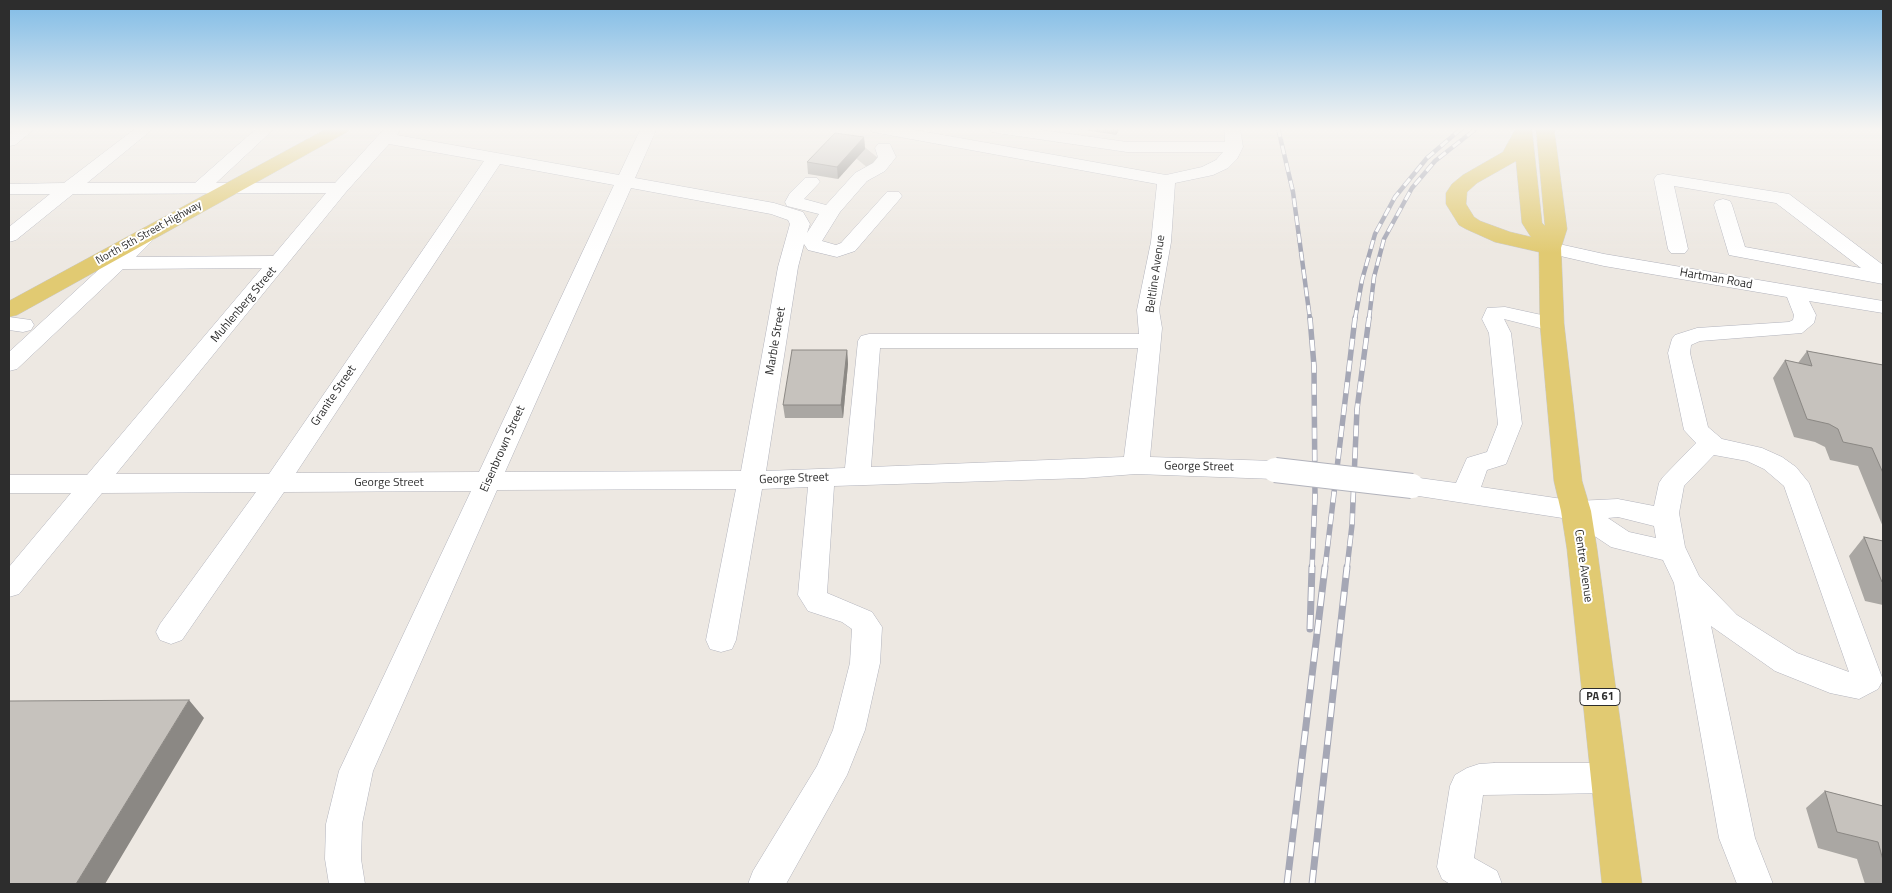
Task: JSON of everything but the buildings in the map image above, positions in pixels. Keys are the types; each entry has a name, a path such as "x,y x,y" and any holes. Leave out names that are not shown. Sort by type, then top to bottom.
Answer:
{"main road":[{"name":"North 5th Street Highway","path":"9,291 236,170"},
{"name":"North 5th Street Highway","path":"13,320 151,232 265,170"},
{"path":"1487,170 1470,179 1456,193 1456,204 1466,221 1503,237 1550,248"},
{"path":"1526,170 1532,223 1550,248"},
{"name":"Centre Avenue","path":"1550,170 1556,229 1550,248 1552,324 1568,481 1576,511 1622,884"}],"street":[{"path":"9,236 93,170"},
{"path":"198,190 218,170"},
{"name":"Muhlenberg Street","path":"9,586 356,170"},
{"name":"Granite Street","path":"171,632 276,483 487,170"},
{"name":"Marble Street","path":"556,170 774,209 796,216 800,224 788,267 752,480 746,498 721,640"},
{"name":"Eisenbrown Street","path":"347,884 343,859 344,824 347,803 356,771 631,170"},
{"path":"863,170 831,211 812,241 819,248 837,251 848,247 893,196"},
{"path":"1112,170 1166,180 1209,170"},
{"path":"1678,249 1663,179 1782,198 1883,276"},
{"name":"Beltline Avenue","path":"1136,466 1150,342 1151,328 1148,310 1161,242 1166,180"},
{"path":"811,182 796,197 794,202 831,211"},
{"path":"9,189 228,190 340,188"},
{"path":"1667,196 1812,220"},
{"path":"1723,205 1736,251 1883,276"},
{"path":"9,364 151,232"},
{"name":"Hartman Road","path":"1550,248 1604,260 1883,307"},
{"path":"125,256 286,254"},
{"path":"1714,446 1696,430 1679,353 1680,344 1683,340 1697,335 1794,328 1803,323 1805,315 1795,292"},
{"path":"1465,494 1476,464 1497,458 1510,424 1500,333 1493,319 1495,313 1505,313 1552,324"},
{"path":"858,477 869,341 1150,342"},
{"path":"1688,584 1727,623 1786,662 1830,680 1848,685 1859,686 1867,680 1796,483 1773,463 1753,454 1714,446 1705,449 1693,459 1672,483 1666,512 1673,552 1688,584 1737,838 1754,884"},
{"name":"George Street","path":"9,484 752,480 1084,470 1136,466 1275,470 1412,486 1576,511"},
{"path":"766,884 830,775 849,730 865,663 867,627 862,620 852,614 818,603 812,595 822,478"},
{"path":"1576,511 1618,508 1667,519"},
{"path":"1576,511 1622,540 1673,552"},
{"path":"1484,884 1454,868 1468,786 1479,779 1494,778 1610,778"}],"railway":[{"path":"1288,170 1293,192 1310,319"},
{"path":"1355,319 1362,280 1375,234 1395,197 1417,170"},
{"path":"1369,319 1374,277 1384,239 1412,188 1428,170"},
{"path":"1310,318 1314,366 1315,497 1312,568"},
{"path":"1325,568 1355,318"},
{"path":"1347,568 1352,525 1357,409 1369,318"},
{"path":"1310,629 1312,567"},
{"path":"1287,884 1325,567"},
{"path":"1312,884 1347,567"}]}
